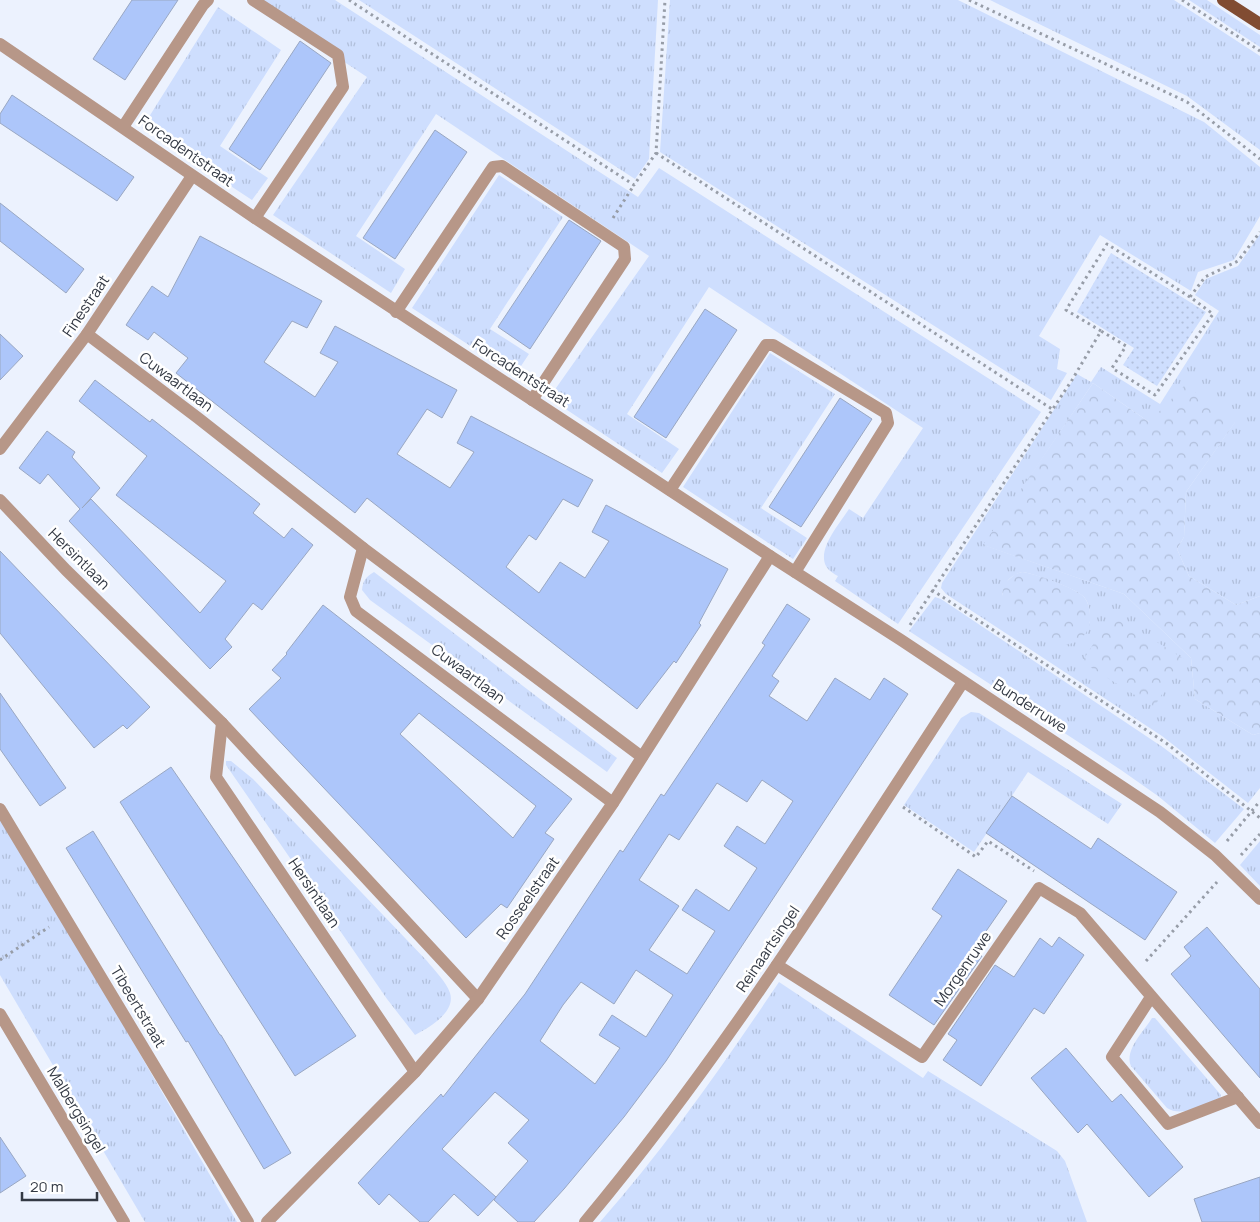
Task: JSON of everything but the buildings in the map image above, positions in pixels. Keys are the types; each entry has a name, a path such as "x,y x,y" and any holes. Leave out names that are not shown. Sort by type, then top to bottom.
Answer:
{"main road":[{"path":"1223,0 1260,24"}],"street":[{"name":"Forcadentstraat","path":"123,127 208,0"},
{"path":"253,0 338,55 343,87 255,218"},
{"name":"Forcadentstraat","path":"0,44 192,176 396,312 770,556"},
{"path":"396,312 493,168 502,166 624,248 625,259 532,400"},
{"name":"Finestraat","path":"0,449 87,334 192,176"},
{"name":"Cuwaartlaan","path":"87,334 198,418 363,548 642,757"},
{"path":"670,490 766,345 773,345 886,413 888,423 794,572"},
{"name":"Hersintlaan","path":"0,500 66,570 222,723 478,999"},
{"name":"Cuwaartlaan","path":"363,548 350,597 356,611 613,803"},
{"name":"Bunderruwe","path":"770,556 901,640 1160,812 1215,854 1260,899"},
{"name":"Rosseelstraat","path":"267,1222 415,1072 478,999 613,803 770,556"},
{"name":"Reinaartsingel","path":"585,1222 701,1073 777,965 963,682"},
{"name":"Hersintlaan","path":"222,723 216,777 415,1072"},
{"name":"Tibeertstraat","path":"0,809 248,1222"},
{"path":"1039,888 1080,913 1134,975 1150,997 1260,1123"},
{"name":"Morgenruwe","path":"777,965 922,1057 1039,888"},
{"path":"1150,997 1112,1057 1168,1124 1238,1097"},
{"name":"Malbergsingel","path":"0,1014 124,1222"}],"path":[{"path":"349,0 634,185"},
{"path":"603,234 656,153 665,0"},
{"path":"969,0 1188,102 1260,159"},
{"path":"1182,0 1260,51"},
{"path":"656,153 1052,408"},
{"path":"1190,297 1205,277 1238,262 1260,232"},
{"path":"1107,244 1190,297 1213,314 1155,395 1112,368 1126,346 1101,331 1066,310 1107,244"},
{"path":"901,640 1101,331"},
{"path":"932,590 1166,743 1260,818"},
{"path":"888,797 976,857 988,841 1034,871 1039,888"},
{"path":"1215,854 1260,800"},
{"path":"1134,975 1260,834"},
{"path":"0,960 64,917"}],"green space":[{"path":"251,0 335,0 638,197 659,168 1041,412 898,624 835,581 838,576 826,566 824,559 831,536 849,509 863,518 923,428 709,287 627,414 679,449 662,473 549,398 649,256 436,114 356,236 405,269 391,293 273,215 367,77"},
{"path":"359,0 658,0 649,159 635,179"},
{"path":"670,0 958,0 1204,122 1260,167 1260,216 1234,260 1198,272 1191,291 1100,235 1039,336 1060,349 1057,369 1067,373 1051,400 660,152"},
{"path":"990,0 1174,0 1260,56 1260,150 1187,96"},
{"path":"1189,0 1207,0 1260,35 1260,47"},
{"path":"218,7 281,50 220,146 268,178 252,200 142,128"},
{"path":"499,175 563,217 490,329 529,354 515,375 412,308"},
{"path":"1260,234 1260,596 1236,605 1189,576 1177,549 1184,537 1186,492 1235,422 1149,422 1093,383 984,545 1124,594 1191,658 1195,699 1253,735 1260,733 1260,788 1248,803 1162,736 946,594 941,588 942,583 1077,374 1091,382 1101,367 1160,404 1219,311 1195,295 1206,279 1238,266","holes":["1017,573 1028,573 1064,586 1084,597 1089,606 1090,623 1002,596 1010,578"]},
{"path":"1111,253 1206,312 1157,386 1123,365 1134,348 1077,312"},
{"path":"770,353 835,394 761,508 807,538 793,559 683,487"},
{"path":"1093,383 1149,422 1185,385 1236,421 1186,492 1184,537 1177,549 1189,576 1236,605 1260,596 1260,733 1253,735 1195,699 1191,658 1124,594 983,545"},
{"path":"374,572 617,758 607,772 370,600 362,590 362,587 365,579"},
{"path":"1022,572 1054,581 1083,596 1090,610 1090,623 1088,630 1079,640 1066,645 1051,645 1006,608 1002,596 1004,584 1015,574"},
{"path":"935,597 941,599 1164,748 1244,809 1215,843 1158,796 1121,770 909,631"},
{"path":"1112,614 1184,659 1154,707 1082,662"},
{"path":"971,712 979,713 1122,804 1108,824 1028,772 974,852 904,805 961,718"},
{"path":"226,761 231,761 253,779 440,976 446,984 451,1000 446,1013 428,1028 415,1035 387,999 226,765"},
{"path":"0,818 43,886 237,1222 145,1222 0,975"},
{"path":"1260,841 1260,886 1240,865"},
{"path":"779,982 923,1078 928,1071 1057,1151 1065,1161 1087,1222 600,1222 648,1165 693,1105"},
{"path":"1152,1018 1155,1018 1221,1095 1220,1099 1194,1109 1180,1112 1173,1111 1167,1108 1131,1066 1130,1054 1132,1047"}]}
